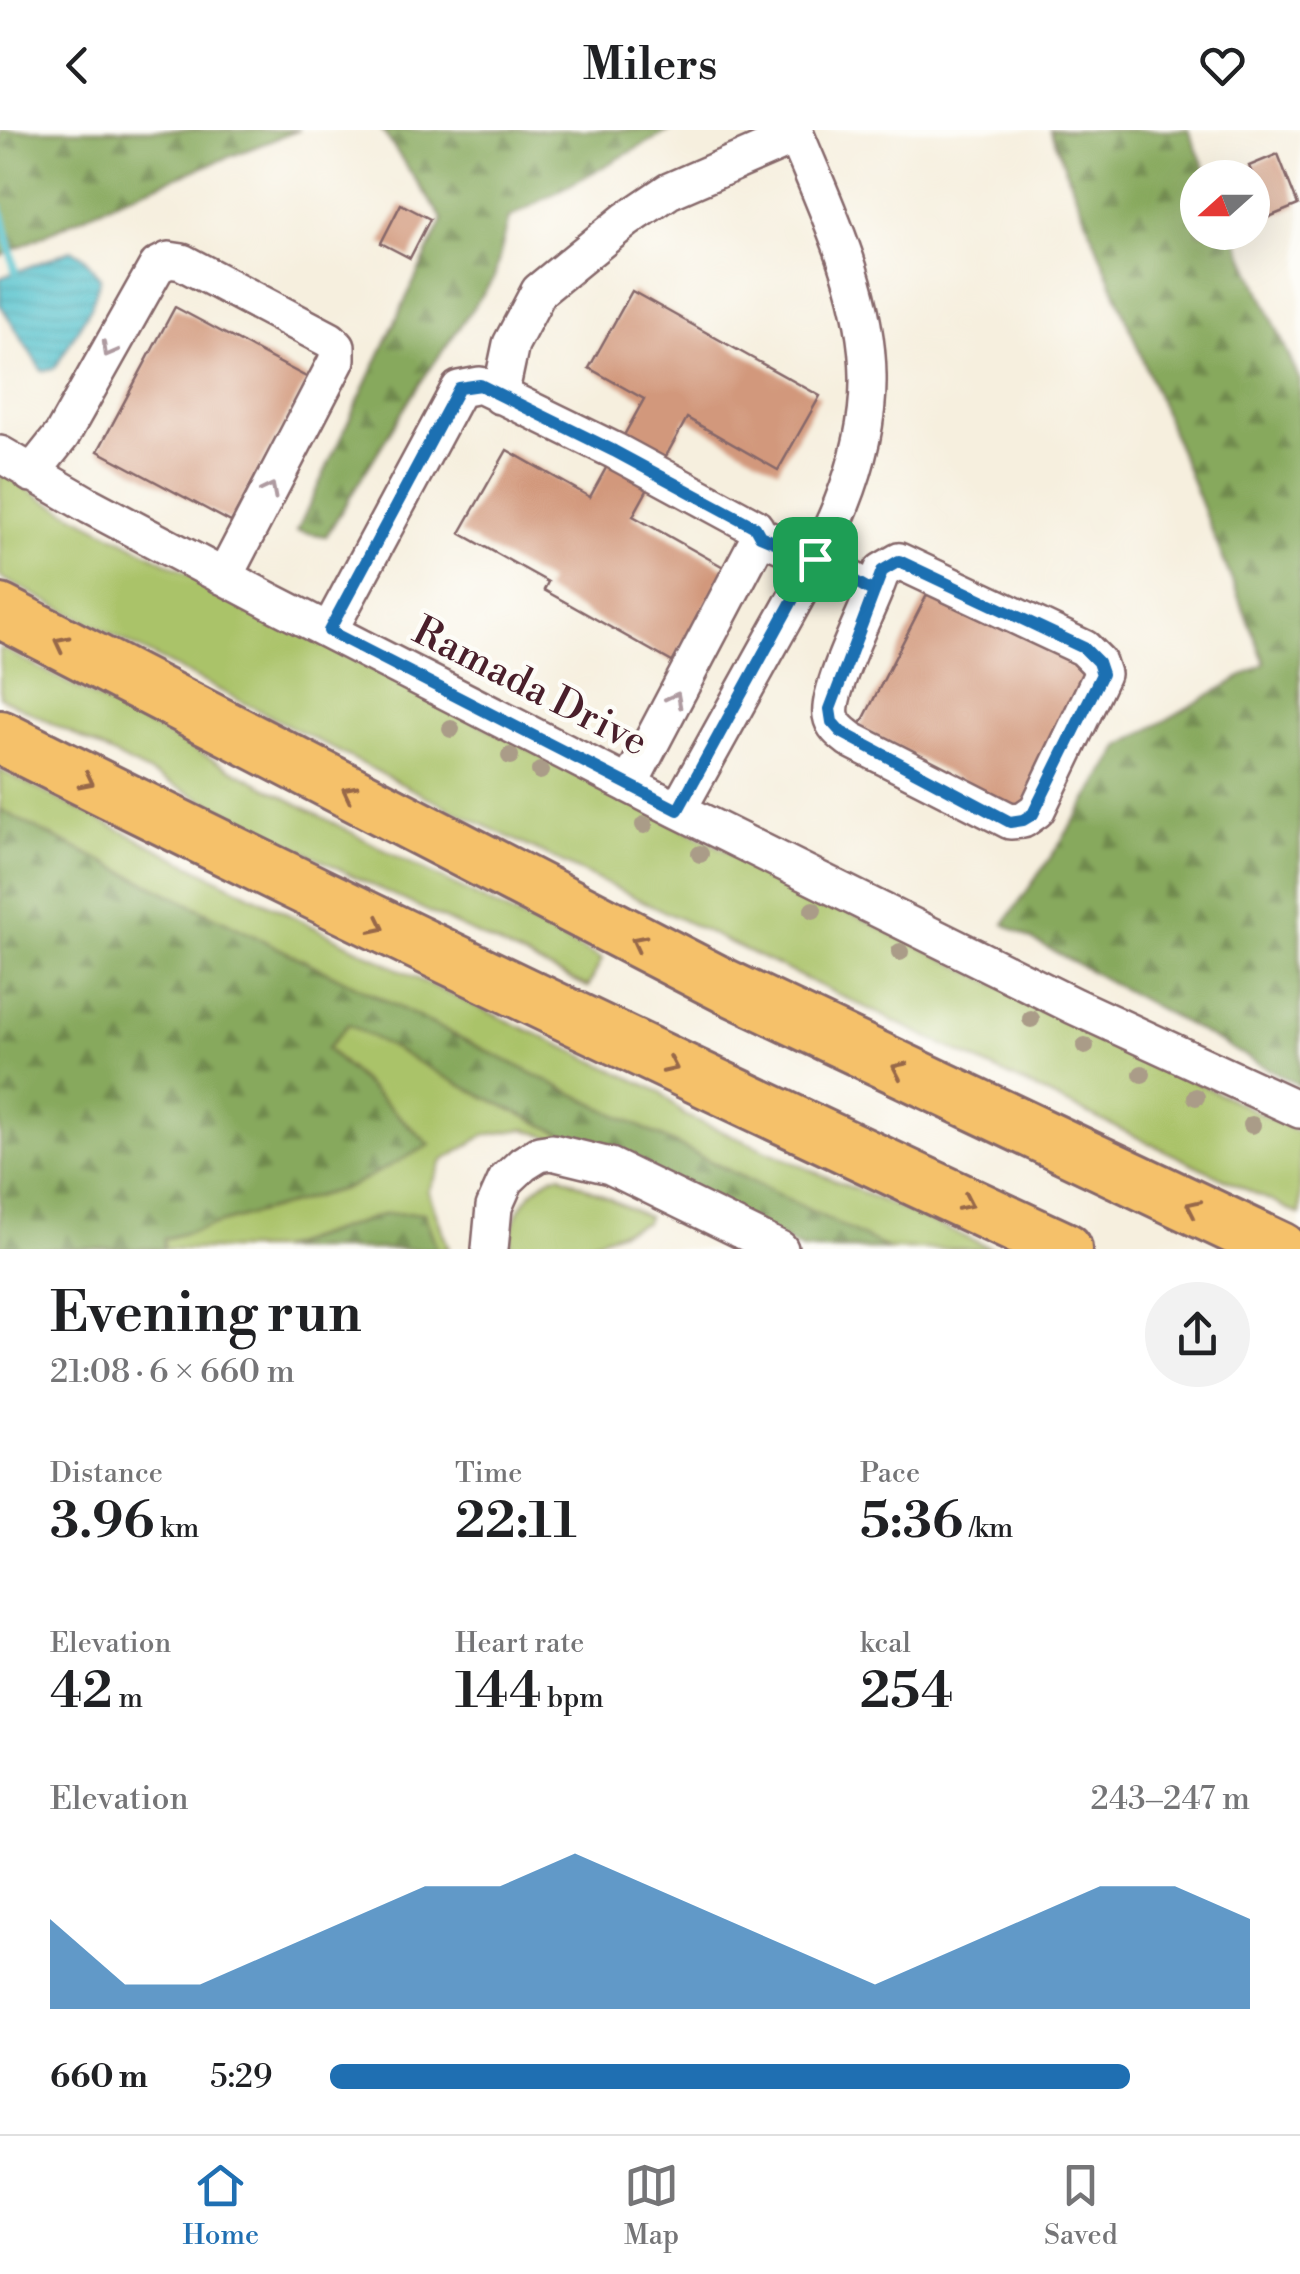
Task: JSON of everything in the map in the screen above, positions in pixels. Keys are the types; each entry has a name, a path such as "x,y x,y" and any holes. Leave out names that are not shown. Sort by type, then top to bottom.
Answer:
{"highway":[{"path":"0,612 725,986 1281,1249"},
{"path":"0,737 504,986 1065,1249"}],"street":[{"path":"500,396 512,344 540,292 626,220 670,191 795,133 854,289 868,374 866,416 858,458 840,509 678,810"},
{"path":"31,474 62,435 157,266 169,260 182,262 314,331 337,347 337,360 224,577"},
{"path":"329,631 459,388 480,385 656,473 755,527 759,541 630,785"},
{"name":"Ramada Drive","path":"0,454 224,577 678,810 1074,1006 1300,1110"},
{"path":"759,541 815,559 874,592"},
{"path":"899,561 1084,648 1098,662 1102,674 1037,810 1023,820 1010,822 851,740 832,722 830,709 835,690 874,592 882,571 899,561"},
{"path":"490,1249 494,1207 506,1180 523,1164 552,1152 610,1166 780,1249"}],"green space":[{"path":"0,130 299,130 125,197 0,256"},
{"path":"382,130 671,130 509,218 494,278 418,386 326,536 297,531 443,220"},
{"path":"1050,130 1188,130 1201,160 1180,160 1180,250 1242,250 1300,381 1300,1086 1004,924 1121,746 1265,663"},
{"path":"0,471 45,500 783,880 1300,1133 1300,1215 456,812 0,577"},
{"path":"0,647 398,857 602,959 588,987 361,880 0,697"},
{"path":"0,770 422,981 661,1092 684,1115 993,1249 888,1249 25,823 0,809"},
{"path":"0,809 888,1249 802,1249 462,1086 348,1024 327,1049 430,1145 349,1187 164,1239 164,1249 0,1249"},
{"path":"348,1023 462,1086 615,1159 525,1129 485,1135 443,1161 428,1191 449,1249 437,1249 423,1213 385,1214 278,1249 164,1249 163,1239 349,1187 429,1144 327,1048"},
{"path":"560,1175 648,1217 645,1223 572,1249 511,1249 513,1226 524,1203 540,1185"},
{"path":"424,1213 437,1249 278,1249 385,1214"}],"water":[{"path":"72,250 84,257 100,278 91,307 55,368 42,371 0,304 0,278"}],"building":[{"path":"1278,154 1298,205 1270,217 1270,160 1264,160"},
{"path":"401,204 430,219 410,258 381,243"},
{"path":"632,291 820,396 778,470 687,418 633,516 727,569 674,663 544,590 548,582 460,533 507,450 590,497 644,399 589,368"},
{"path":"175,307 308,378 231,522 98,451"},
{"path":"931,587 1095,672 1024,813 859,728"}],"waterway":[{"path":"0,207 15,270"}],"route":[{"path":"815,559 760,536 755,527 614,451 480,385 469,385 459,388 329,631 678,810 815,559 874,592 835,690 830,709 832,722 851,740 1010,822 1033,814 1102,674 1098,662 1084,648 899,561 882,571 874,592 815,559"}]}
